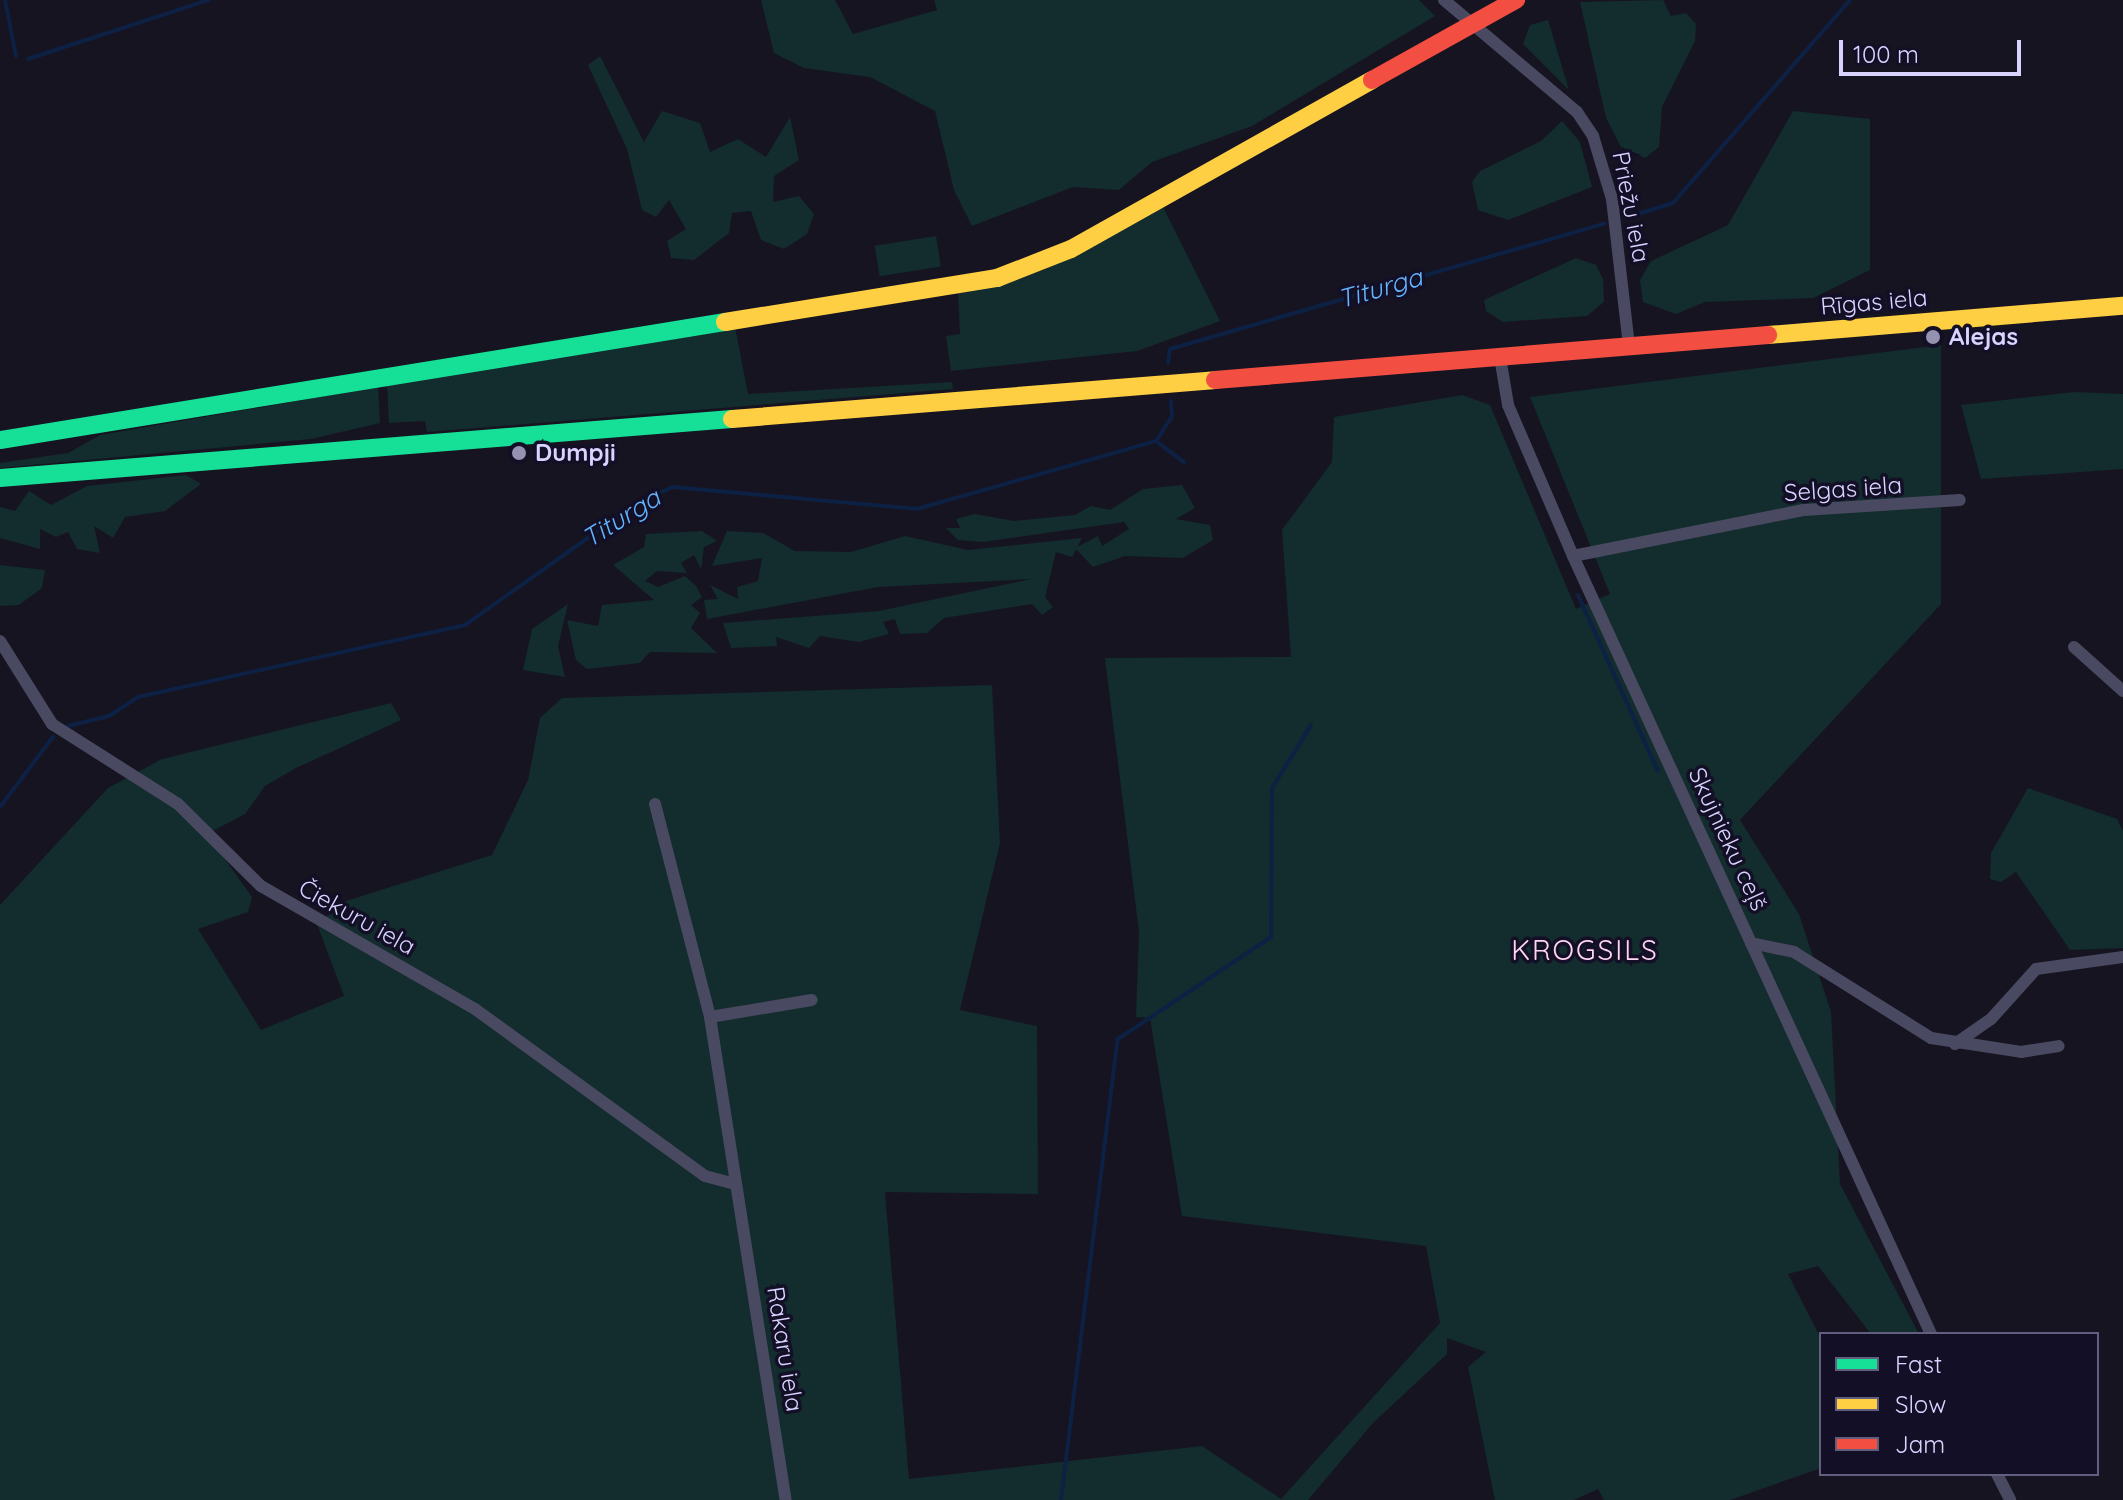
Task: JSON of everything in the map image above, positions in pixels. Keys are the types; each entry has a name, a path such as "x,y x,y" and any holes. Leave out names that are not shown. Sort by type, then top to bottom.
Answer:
{"main road":[{"path":"0,440 997,278 1071,249 1516,0"},
{"name":"Rīgas iela","path":"0,478 2123,306"}],"street":[{"name":"Priežu iela","path":"1444,0 1577,112 1593,136 1612,199 1629,346"},
{"name":"Skujnieku ceļš","path":"1500,357 1508,405 1573,556 1930,1332"},
{"name":"Selgas iela","path":"1573,556 1804,510 1960,500"},
{"name":"Čiekuru iela","path":"0,641 52,724 178,804 261,886 475,1009 705,1176 735,1184"},
{"path":"2074,647 2123,691"},
{"name":"Rakaru iela","path":"655,804 710,1017 786,1500"},
{"path":"1751,943 1794,952 1931,1038 1952,1044 2021,1052 2059,1046"},
{"path":"1952,1044 1991,1019 2036,969 2123,957"},
{"path":"710,1017 812,1000"},
{"path":"1998,1476 2010,1500"}],"green space":[{"path":"761,0 835,0 853,34 937,10 934,0 1419,0 1435,16 1252,126 1152,162 1119,190 1073,187 972,226 954,190 935,111 870,77 804,68 774,53"},
{"path":"1663,0 1671,16 1686,13 1696,24 1695,41 1662,107 1659,147 1645,158 1621,147 1606,118 1580,2"},
{"path":"1548,20 1569,90 1523,44 1530,25"},
{"path":"600,56 644,142 662,111 700,123 710,152 738,139 766,157 790,117 799,160 774,176 773,202 799,196 814,214 807,234 784,249 761,240 751,211 732,213 729,233 694,260 671,258 667,241 686,229 669,200 656,217 642,210 627,149 588,65"},
{"path":"1793,111 1870,119 1870,270 1813,298 1705,302 1676,314 1643,302 1640,280 1651,261 1728,225"},
{"path":"1562,121 1580,142 1592,187 1508,220 1478,210 1472,182 1480,171 1541,141"},
{"path":"1162,205 1220,321 1137,351 951,371 946,336 960,334 958,292 1043,270"},
{"path":"936,236 941,267 880,276 875,246"},
{"path":"1576,258 1596,265 1603,279 1604,302 1587,316 1503,322 1486,311 1484,300"},
{"path":"735,327 748,394 952,382 953,389 427,432 425,421 389,423 387,385"},
{"path":"1941,345 1941,604 1740,820 1799,914 1831,1012 1840,1184 1918,1332 1869,1332 1818,1266 1788,1274 1819,1335 1819,1469 1730,1500 1604,1500 1598,1489 1574,1500 1495,1500 1468,1367 1486,1352 1447,1338 1447,1354 1373,1423 1308,1500 0,1500 0,905 108,788 162,759 391,703 401,720 296,768 265,786 245,814 207,834 252,897 248,912 198,929 261,1030 344,996 317,924 346,901 492,855 528,780 540,718 562,698 992,685 1000,843 960,1010 1037,1026 1038,1194 885,1192 909,1479 1202,1446 1281,1499 1440,1323 1426,1246 1182,1216 1150,1018 1136,1017 1139,932 1105,658 1291,657 1282,530 1332,462 1334,417 1462,395 1490,405 1576,609 1610,594 1530,397"},
{"path":"378,387 380,423 311,439 0,468 0,463 68,453 100,435"},
{"path":"2074,392 2123,394 2123,469 1981,479 1961,405"},
{"path":"186,475 201,484 165,511 125,517 113,538 94,526 100,553 77,549 68,532 56,537 40,529 40,549 0,538 0,507 15,511 29,491 51,505 87,486"},
{"path":"1182,485 1195,508 1176,519 1210,525 1213,540 1183,558 1125,556 1093,567 1075,548 1098,536 1102,546 1129,529 1124,522 983,542 958,540 946,528 960,528 956,519 975,514 1014,521 1075,515 1091,506 1110,510 1143,489"},
{"path":"702,531 717,541 704,547 701,569 694,555 681,563 687,573 657,571 645,581 658,587 685,576 696,586 702,597 691,605 700,613 691,628 717,653 650,652 640,663 587,669 576,660 567,620 598,626 602,605 654,600 613,565 644,547 646,534"},
{"path":"727,531 763,533 795,551 851,552 905,536 968,550 1082,538 1072,557 1056,552 1045,597 1053,607 1042,615 1032,604 944,618 927,633 900,634 895,619 883,622 889,634 859,642 820,636 809,648 776,637 777,646 731,648 723,623 879,611 1031,579 878,587 707,619 704,600 718,599 710,585 738,599 737,587 758,581 762,558 712,566"},
{"path":"0,565 45,570 42,588 19,605 0,606"},
{"path":"568,604 558,646 565,677 523,670 532,629"},
{"path":"2028,788 2117,819 2123,831 2123,948 2070,950 2016,872 2001,882 1990,879 1991,853"}],"waterway":[{"path":"5,0 16,56"},
{"path":"28,59 209,0"},
{"name":"Titurga","path":"1631,216 1673,203 1850,0"},
{"name":"Titurga","path":"1168,363 1170,349 1604,224"},
{"name":"Titurga","path":"68,726 109,716 138,697 465,625 636,504 672,487 917,509 1156,441 1172,416 1171,401"},
{"path":"1156,441 1184,462"},
{"path":"1578,595 1658,771"},
{"path":"1061,1500 1118,1039 1271,937 1272,788 1311,725"},
{"name":"Titurga","path":"0,807 53,737"}],"traffic: fast":[{"path":"0,440 725,322"},
{"path":"0,478 732,419"}],"traffic: slow":[{"path":"725,322 997,278 1071,249 1372,80"},
{"path":"1768,335 2123,306"},
{"path":"732,419 1215,380"}],"traffic: jam":[{"path":"1372,80 1516,0"},
{"path":"1215,380 1768,335"}],"place":[{"name":"Alejas","path":"1933,337"},
{"name":"Dumpji","path":"519,453"}],"district":[{"name":"KROGSILS","path":"1585,950"}]}
